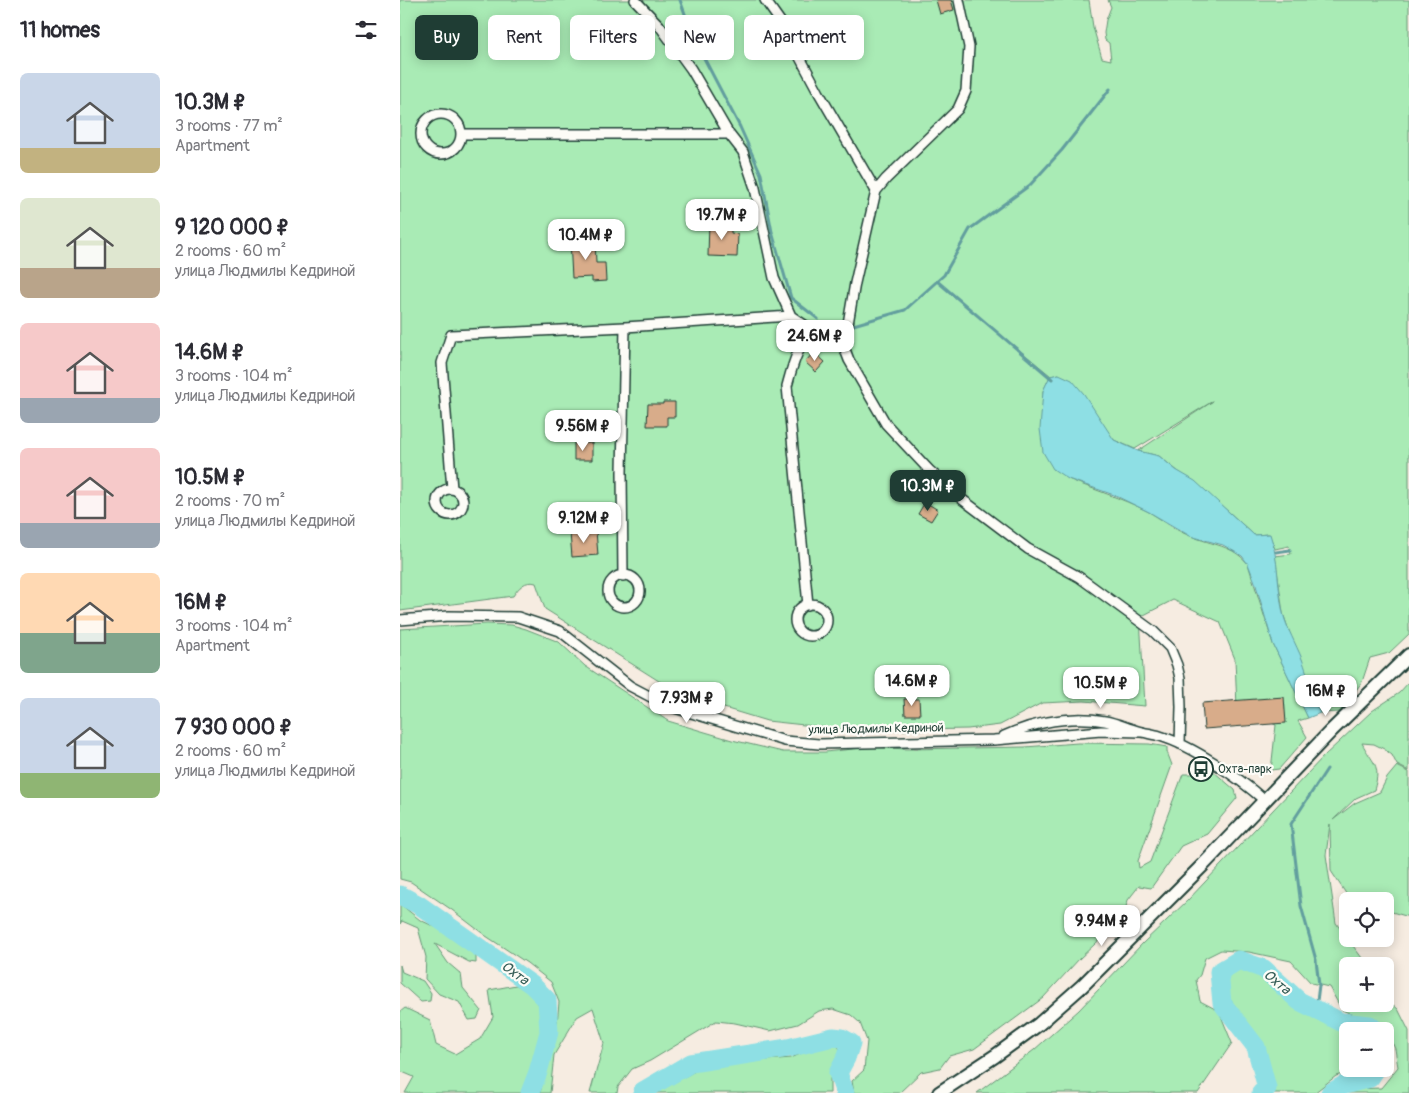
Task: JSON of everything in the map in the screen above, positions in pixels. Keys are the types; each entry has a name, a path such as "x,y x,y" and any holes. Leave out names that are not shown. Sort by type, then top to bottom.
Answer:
{"street":[{"path":"636,0 659,25 691,69 729,134 743,152 755,188 774,278 791,316 815,332 844,347"},
{"path":"765,0 782,24 819,93 876,191"},
{"path":"959,0 969,47 966,91 958,109 876,191 855,284 844,347 849,360 886,424 930,471 974,510 1028,549 1079,578 1153,631 1170,648 1180,678 1180,744"},
{"path":"440,114 451,116 458,124 461,134 459,145 451,152 441,155 430,152 423,145 420,135 423,124 430,117 440,114"},
{"path":"461,134 729,134"},
{"path":"452,489 442,364 451,335 625,327 791,316"},
{"path":"623,576 622,472 625,327"},
{"path":"808,604 787,386 794,363 802,347 809,335 815,332"},
{"name":"улица Людмилы Кедриной","path":"400,620 449,616 518,617 560,631 630,686 668,706 785,741 819,744 994,740 1101,731 1141,732"},
{"path":"939,1093 1040,1024 1082,986 1195,873 1331,731 1409,655"},
{"name":"улица Людмилы Кедриной","path":"994,740 1028,726 1044,722 1084,719 1106,721 1161,736 1180,744 1241,780 1264,800"}],"green space":[{"path":"400,0 1089,0 1093,27 1102,58 1111,60 1109,43 1105,40 1104,33 1111,7 1108,0 1409,0 1409,634 1389,653 1370,658 1362,682 1340,712 1320,713 1312,696 1301,657 1293,643 1283,613 1275,556 1291,554 1289,546 1275,549 1269,534 1254,535 1229,512 1159,456 1138,451 1213,401 1135,449 1114,440 1059,374 1051,376 994,329 1050,377 1043,391 1043,408 1068,479 1137,506 1185,534 1229,549 1248,564 1273,644 1308,718 1298,721 1307,737 1279,769 1271,770 1276,725 1237,708 1235,659 1220,622 1173,600 1140,617 1145,706 1084,701 1042,703 1000,725 968,729 860,731 767,721 714,705 670,688 545,609 536,583 529,582 523,585 513,596 400,611"},
{"path":"487,624 512,625 559,642 585,666 668,721 732,740 783,752 825,752 871,747 907,749 1025,747 1078,743 1149,744 1167,747 1172,765 1138,861 1139,868 1150,862 1183,774 1198,774 1206,770 1213,771 1235,790 1237,798 1207,834 1181,846 1151,888 1139,886 1128,900 1125,910 1109,931 1080,958 1043,998 974,1049 949,1056 940,1068 921,1072 899,1093 854,1093 852,1081 864,1070 867,1041 860,1023 851,1015 833,1009 819,1011 798,1024 770,1031 716,1021 650,1061 632,1069 618,1087 617,1093 590,1093 604,1043 593,1008 577,1017 554,1055 550,1093 540,1093 557,1025 559,1002 551,982 527,963 411,882 400,879 400,629"},
{"path":"1409,682 1409,771 1397,765 1392,755 1384,749 1374,744 1362,743 1375,764 1377,774 1374,790 1356,798 1333,820 1355,803 1380,792 1387,778 1397,766 1409,772 1409,917 1394,913 1394,892 1345,892 1331,871 1330,824 1326,855 1336,923 1339,927 1339,947 1354,947 1361,957 1339,957 1339,1005 1329,987 1311,983 1291,961 1249,952 1221,950 1205,958 1200,975 1196,980 1200,1001 1219,1011 1232,1043 1198,1093 977,1093 1034,1050 1079,1010 1143,943 1188,900 1324,756 1372,711 1399,693"},
{"path":"400,904 420,920 457,937 476,952 476,963 469,962 435,944 448,963 461,974 463,988 481,1010 477,1019 469,1020 459,1002 439,994 425,979 426,957 418,928 402,921 400,924"},
{"path":"400,965 402,972 423,981 431,993 430,1001 421,1002 400,983"},
{"path":"1240,967 1259,975 1295,1007 1339,1025 1339,1075 1314,1093 1270,1093 1274,1084 1259,1038 1230,999 1226,973"},
{"path":"516,985 533,993 543,1014 543,1039 521,1093 405,1093 414,1077 400,1071 400,1012 405,1008 430,1020 436,1045 455,1054 480,1039 493,1017 489,990"},
{"path":"1394,1006 1398,1009 1409,1031 1409,1093 1343,1093 1349,1089 1381,1088 1390,1077 1394,1077 1394,1072 1398,1067 1394,1047 1394,1022 1371,1022 1347,1012 1394,1012"},
{"path":"836,1043 841,1051 830,1079 830,1093 655,1093 697,1070 730,1063 791,1058 814,1048"}],"water":[{"path":"1059,374 1072,380 1084,394 1114,440 1138,451 1159,456 1176,470 1195,481 1254,535 1270,534 1275,554 1283,613 1302,659 1320,713 1308,718 1273,644 1255,582 1248,564 1242,556 1223,545 1190,536 1149,512 1114,495 1068,479 1053,469 1043,452 1040,429 1043,391 1050,376"}],"building":[{"path":"936,0 951,0 954,10 940,14"},
{"path":"709,222 725,222 725,228 731,229 731,233 738,234 737,257 708,256"},
{"path":"595,239 596,263 605,263 606,281 592,282 592,277 572,278 570,240"},
{"path":"814,352 825,362 816,372 805,362"},
{"path":"663,402 675,402 675,417 667,417 667,426 647,426 648,404 663,404"},
{"path":"574,443 592,443 592,460 574,460"},
{"path":"925,502 938,510 931,521 918,514"},
{"path":"596,531 598,555 572,557 570,533"},
{"path":"1284,697 1286,723 1204,729 1202,703"},
{"path":"904,699 919,699 920,715 905,715"}],"waterway":[{"path":"680,0 694,39 740,127 761,174 772,232 791,298 818,319"},
{"path":"850,326 905,310 944,275 970,229 1030,185 1062,150 1110,89"},
{"path":"937,281 1052,379"},
{"path":"1276,552 1290,550"},
{"path":"1316,1009 1319,985 1316,960 1301,906 1291,824 1327,769"},
{"name":"Охта","path":"400,895 419,905 532,985 547,1000 549,1032 530,1093"},
{"name":"Охта","path":"1261,1093 1267,1088 1256,1047 1222,1003 1219,972 1239,960 1264,969 1299,1001 1341,1022"},
{"name":"Охта","path":"643,1093 643,1091 691,1063 788,1048 833,1037 842,1038 851,1043 838,1073 845,1093"},
{"name":"Охта","path":"1330,1093 1344,1085 1371,1077"}],"place":[{"name":"Охта-парк","path":"1201,769"}]}
